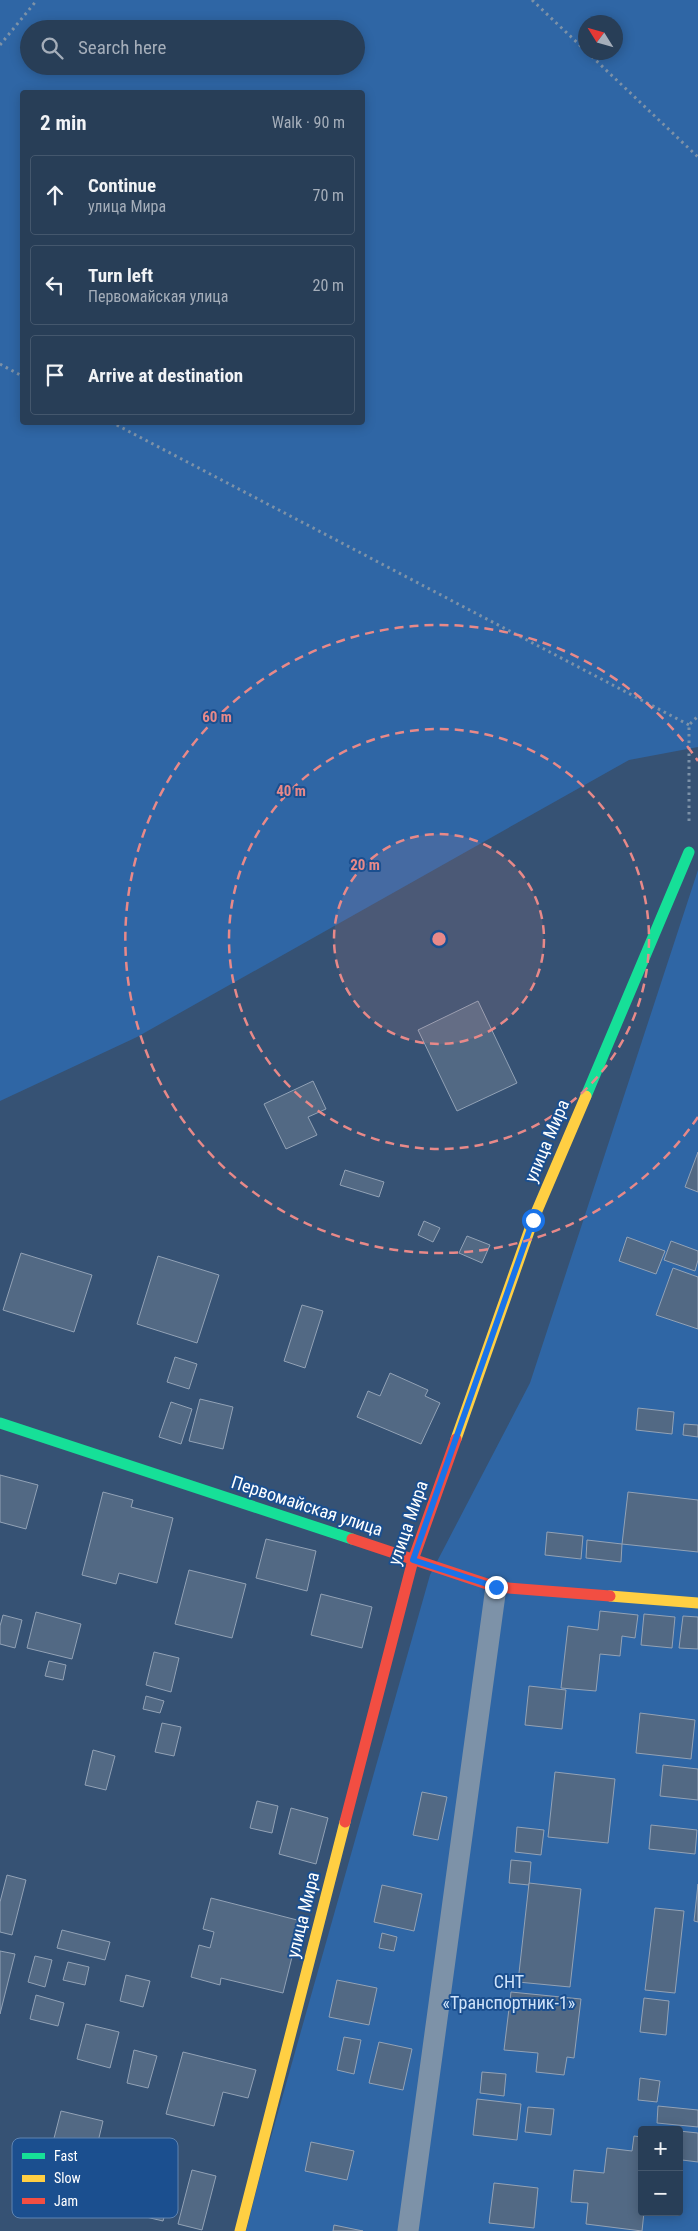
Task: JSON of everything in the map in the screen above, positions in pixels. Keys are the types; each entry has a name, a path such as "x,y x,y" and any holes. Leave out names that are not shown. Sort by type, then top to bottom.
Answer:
{"street":[{"name":"улица Мира","path":"240,2231 413,1560 533,1220 689,852"},
{"name":"Первомайская улица","path":"0,1423 496,1587 698,1603"}],"lane":[{"path":"408,2231 496,1587"}],"path":[{"path":"21,20 37,0"},
{"path":"532,0 578,44"},
{"path":"0,45 20,21"},
{"path":"595,60 698,157"},
{"path":"0,364 20,375"},
{"path":"117,425 689,725"},
{"path":"689,852 689,725 698,716"}],"green space":[{"path":"0,0 698,0 698,747 629,760 137,1037 0,1101"},
{"name":"СНТ «Транспортник-1»","path":"698,870 698,2231 246,2231 430,1575 530,1383"}],"building":[{"path":"478,1001 517,1083 457,1111 418,1030"},
{"path":"313,1081 326,1109 308,1117 317,1135 286,1149 264,1104"},
{"path":"698,1152 698,1192 685,1187"},
{"path":"345,1170 384,1182 379,1197 340,1185"},
{"path":"424,1221 440,1228 433,1242 418,1235"},
{"path":"467,1236 490,1245 482,1263 459,1253"},
{"path":"627,1237 665,1251 656,1274 619,1261"},
{"path":"671,1241 698,1251 695,1271 664,1260"},
{"path":"21,1253 92,1275 74,1332 3,1310"},
{"path":"158,1256 219,1275 197,1343 137,1324"},
{"path":"673,1268 698,1277 698,1329 656,1315"},
{"path":"302,1305 323,1311 305,1368 284,1361"},
{"path":"175,1357 197,1364 189,1389 167,1382"},
{"path":"390,1373 428,1390 425,1396 440,1403 421,1444 357,1417 368,1391 380,1396"},
{"path":"200,1399 233,1407 223,1449 189,1441"},
{"path":"171,1402 192,1409 181,1444 159,1437"},
{"path":"638,1408 674,1412 672,1434 636,1430"},
{"path":"684,1424 698,1425 698,1437 683,1435"},
{"path":"0,1475 38,1485 26,1529 0,1522"},
{"path":"103,1492 133,1500 131,1507 173,1518 157,1583 119,1573 116,1584 82,1575"},
{"path":"628,1492 698,1500 698,1552 622,1544"},
{"path":"547,1532 583,1536 581,1559 545,1555"},
{"path":"266,1539 316,1551 307,1591 256,1578"},
{"path":"587,1540 622,1544 621,1562 586,1558"},
{"path":"189,1570 246,1584 232,1638 175,1624"},
{"path":"321,1594 372,1607 362,1648 311,1635"},
{"path":"600,1611 638,1615 635,1638 622,1636 620,1656 600,1654 596,1691 561,1688 568,1626 598,1630"},
{"path":"36,1612 81,1624 72,1659 27,1648"},
{"path":"644,1614 675,1617 672,1648 641,1645"},
{"path":"3,1615 22,1620 15,1648 0,1644 0,1626"},
{"path":"683,1616 698,1617 698,1649 679,1648"},
{"path":"154,1652 179,1658 171,1692 146,1685"},
{"path":"49,1661 66,1665 63,1680 45,1676"},
{"path":"529,1686 566,1690 562,1729 525,1725"},
{"path":"146,1696 164,1701 160,1713 143,1709"},
{"path":"640,1713 695,1720 691,1759 636,1753"},
{"path":"162,1723 181,1727 174,1756 155,1752"},
{"path":"93,1750 115,1756 106,1790 85,1785"},
{"path":"663,1765 698,1769 698,1800 660,1796"},
{"path":"555,1772 615,1779 608,1843 548,1837"},
{"path":"422,1792 447,1797 438,1840 413,1835"},
{"path":"257,1801 278,1806 272,1833 250,1828"},
{"path":"291,1808 328,1818 316,1864 279,1854"},
{"path":"651,1825 697,1830 695,1854 649,1849"},
{"path":"517,1827 544,1830 541,1855 515,1852"},
{"path":"511,1860 531,1862 529,1885 509,1883"},
{"path":"7,1875 26,1880 12,1935 0,1932 0,1902"},
{"path":"529,1883 581,1889 570,1987 518,1982"},
{"path":"698,1884 698,1922 694,1921"},
{"path":"382,1885 422,1894 414,1931 374,1922"},
{"path":"211,1898 301,1921 283,1993 221,1978 220,1985 191,1977 199,1945 210,1948 214,1932 203,1929"},
{"path":"655,1908 684,1911 675,1993 645,1990"},
{"path":"62,1930 110,1942 105,1960 57,1948"},
{"path":"382,1933 397,1937 394,1951 379,1948"},
{"path":"0,1951 15,1954 0,2014"},
{"path":"35,1956 52,1960 45,1987 28,1982"},
{"path":"68,1962 89,1967 85,1985 63,1980"},
{"path":"126,1975 150,1981 143,2007 120,2001"},
{"path":"337,1980 377,1988 369,2025 329,2017"},
{"path":"511,1992 581,1999 574,2058 567,2057 564,2075 536,2072 538,2053 504,2050"},
{"path":"36,1995 64,2003 58,2026 30,2019"},
{"path":"644,1998 669,2001 666,2035 640,2032"},
{"path":"86,2024 119,2032 110,2068 77,2059"},
{"path":"344,2037 361,2040 354,2074 337,2070"},
{"path":"379,2042 412,2049 403,2090 369,2083"},
{"path":"134,2050 157,2056 148,2088 127,2083"},
{"path":"183,2052 256,2070 248,2098 223,2092 214,2126 166,2114"},
{"path":"482,2072 506,2074 504,2096 480,2093"},
{"path":"640,2078 660,2081 657,2102 638,2100"},
{"path":"477,2099 521,2104 517,2140 473,2135"},
{"path":"658,2106 698,2110 698,2127 657,2123"},
{"path":"528,2107 554,2109 551,2135 525,2132"},
{"path":"61,2111 103,2121 99,2138 54,2138"},
{"path":"683,2131 698,2133 698,2162 683,2160"},
{"path":"634,2136 638,2136 638,2216 644,2216 642,2231 586,2224 588,2203 571,2202 574,2170 604,2173 607,2148 632,2151"},
{"path":"311,2142 354,2151 347,2180 305,2171"},
{"path":"192,2170 216,2176 202,2230 178,2224"},
{"path":"494,2183 538,2188 534,2228 489,2223"},
{"path":"150,2218 164,2218 163,2221"},
{"path":"334,2225 363,2231 333,2231"}],"traffic: fast":[{"path":"586,1096 689,852"},
{"path":"0,1423 352,1539"}],"traffic: slow":[{"path":"456,1439 533,1220 586,1096"},
{"path":"610,1596 698,1603"},
{"path":"240,2231 345,1822"}],"traffic: jam":[{"path":"345,1822 413,1560 456,1439"},
{"path":"352,1539 496,1587 610,1596"}],"route":[{"path":"496,1587 413,1560 533,1220"}]}
